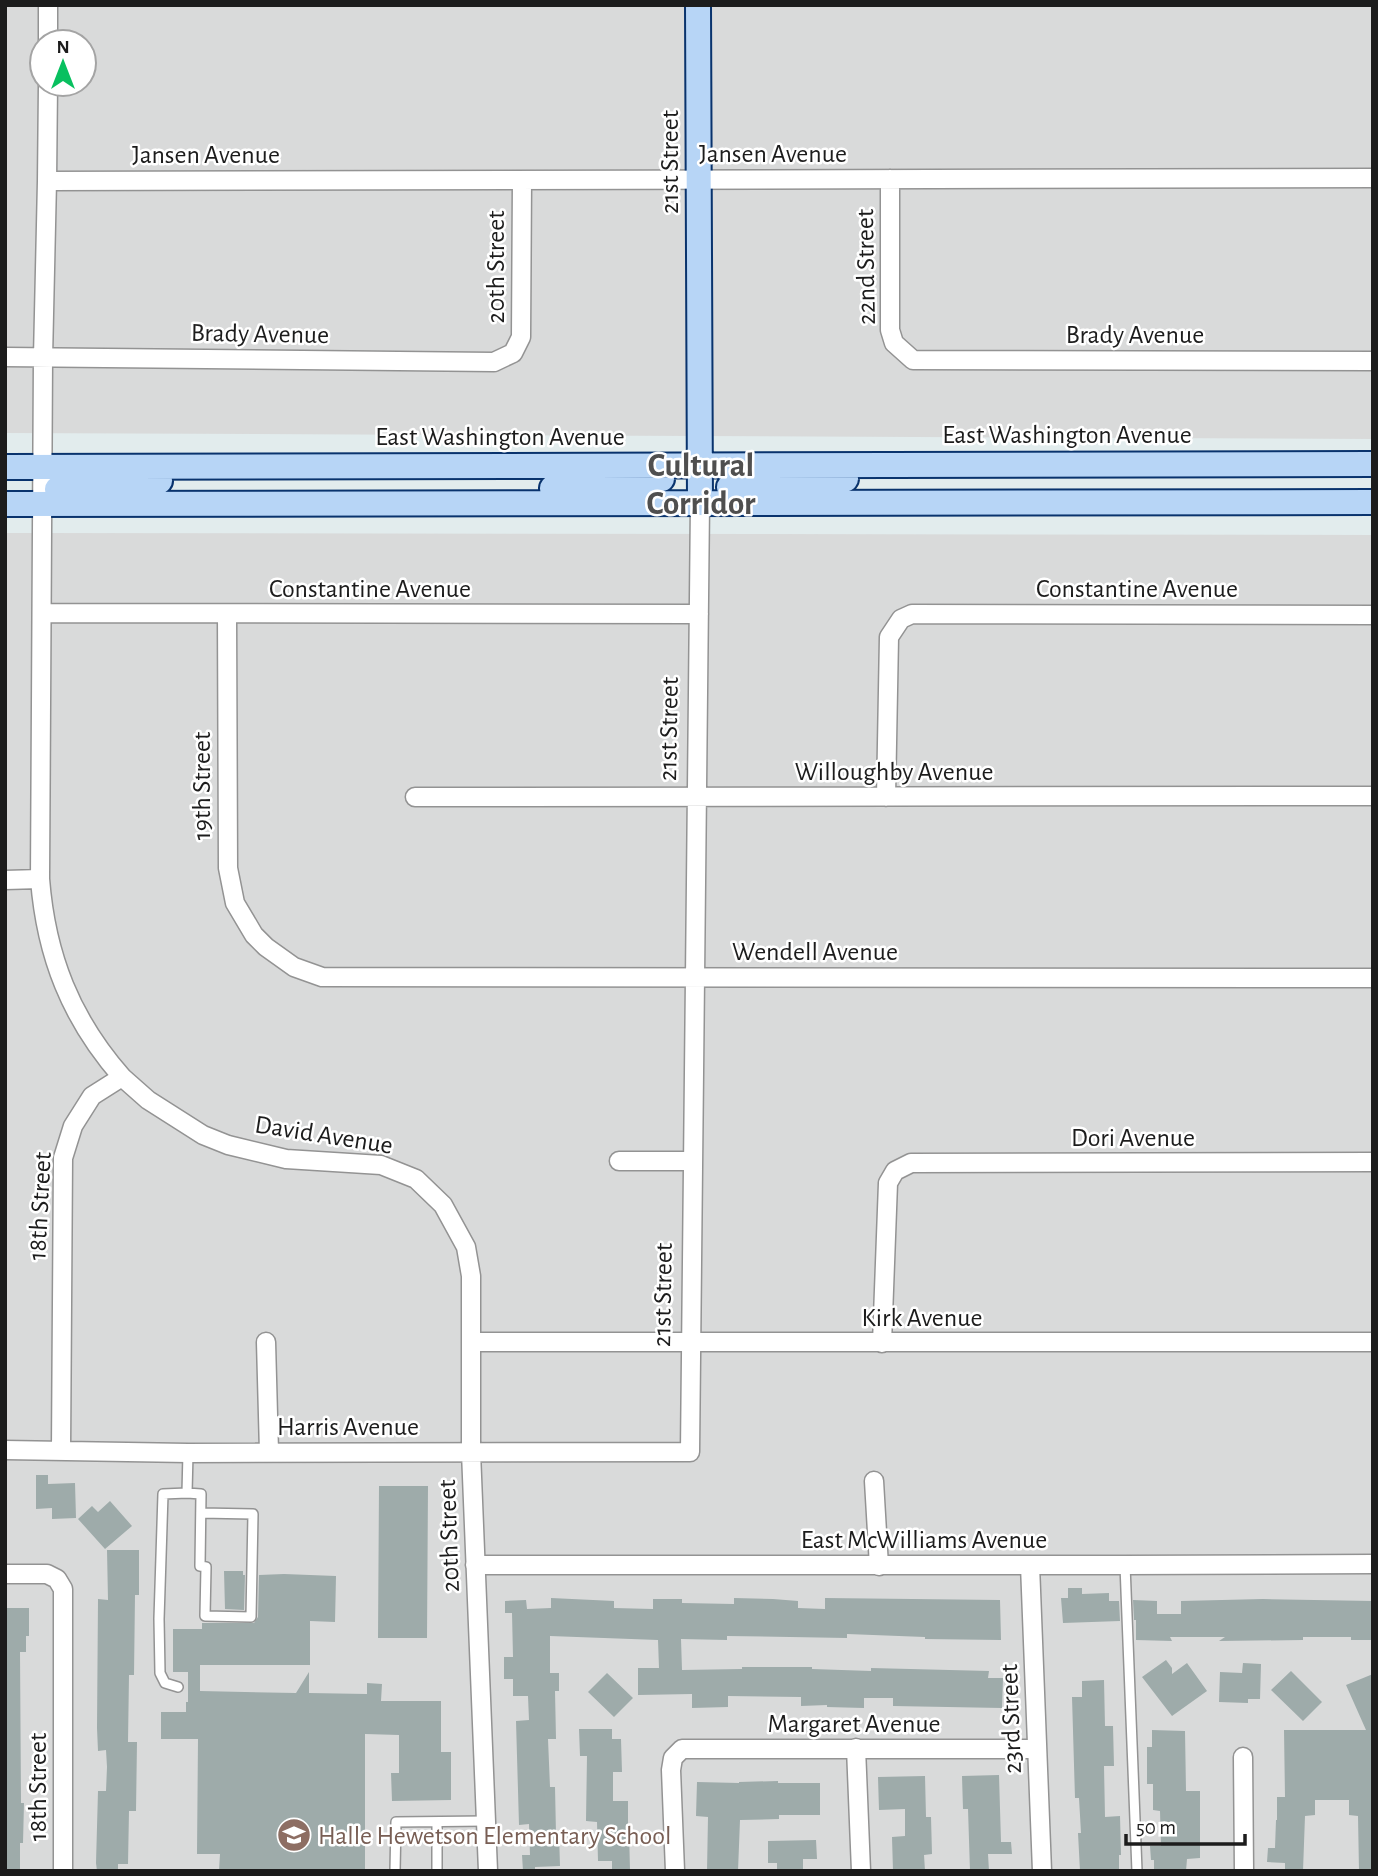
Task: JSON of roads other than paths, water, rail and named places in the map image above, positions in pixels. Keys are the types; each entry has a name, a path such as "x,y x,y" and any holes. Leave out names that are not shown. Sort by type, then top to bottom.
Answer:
{"main road":[{"name":"21st Street","path":"698,5 700,483"},
{"name":"East Washington Avenue","path":"700,483 942,464 1373,464"},
{"path":"5,467 43,487 465,503 552,488 664,479 700,483"},
{"name":"East Washington Avenue","path":"43,487 78,488 307,467 700,483 1373,502"},
{"path":"5,504 43,487"}],"street":[{"path":"48,5 48,28"},
{"path":"48,98 43,358 40,879 43,912 56,967 79,1018 107,1060 122,1077"},
{"name":"Jansen Avenue","path":"47,181 1373,178"},
{"name":"22nd Street","path":"890,179 890,330 894,343 901,351"},
{"name":"20th Street","path":"513,353 521,337 522,180"},
{"name":"Brady Avenue","path":"901,351 912,360 1373,361"},
{"name":"Brady Avenue","path":"5,357 494,362 513,353"},
{"name":"21st Street","path":"690,1452 700,483"},
{"name":"Constantine Avenue","path":"42,613 699,614"},
{"name":"19th Street","path":"227,614 228,868 235,903 254,935 265,947"},
{"name":"Constantine Avenue","path":"886,797 889,637 901,619 912,614 1373,615"},
{"name":"Willoughby Avenue","path":"415,797 1373,796"},
{"path":"5,880 40,879"},
{"name":"Wendell Avenue","path":"265,947 294,967 323,977 1373,978"},
{"name":"David Avenue","path":"122,1077 148,1100 203,1135 228,1145 286,1159 381,1165 416,1179 443,1205"},
{"name":"18th Street","path":"61,1450 63,1158 73,1126 92,1096 122,1077"},
{"path":"619,1161 693,1161"},
{"name":"Dori Avenue","path":"882,1343 888,1183 895,1171 911,1163 1373,1162"},
{"name":"20th Street","path":"443,1205 466,1247 471,1276 471,1452 488,1871"},
{"path":"266,1342 268,1452"},
{"name":"Kirk Avenue","path":"471,1342 1373,1342"},
{"name":"Harris Avenue","path":"5,1450 188,1453 690,1452"},
{"path":"874,1481 879,1566"},
{"name":"East McWilliams Avenue","path":"475,1565 1373,1564"},
{"name":"23rd Street","path":"1030,1565 1042,1871"},
{"name":"18th Street","path":"5,1574 47,1574 57,1579 64,1589 63,1871"},
{"path":"856,1748 861,1871"},
{"name":"Margaret Avenue","path":"675,1871 671,1770 673,1758 682,1749 1037,1749"},
{"path":"1243,1756 1244,1871"}],"lane":[{"path":"187,1493 188,1453"},
{"path":"178,1687 165,1684 160,1673 163,1494 201,1494 200,1566 206,1567 205,1616 251,1617 253,1514 201,1513"},
{"path":"1125,1565 1137,1871"},
{"path":"395,1871 396,1822 486,1821"},
{"path":"436,1822 437,1871"}],"place":[{"name":"Halle Hewetson Elementary School","path":"294,1835"}],"district":[{"name":"Cultural Corridor","path":"701,483"}]}
